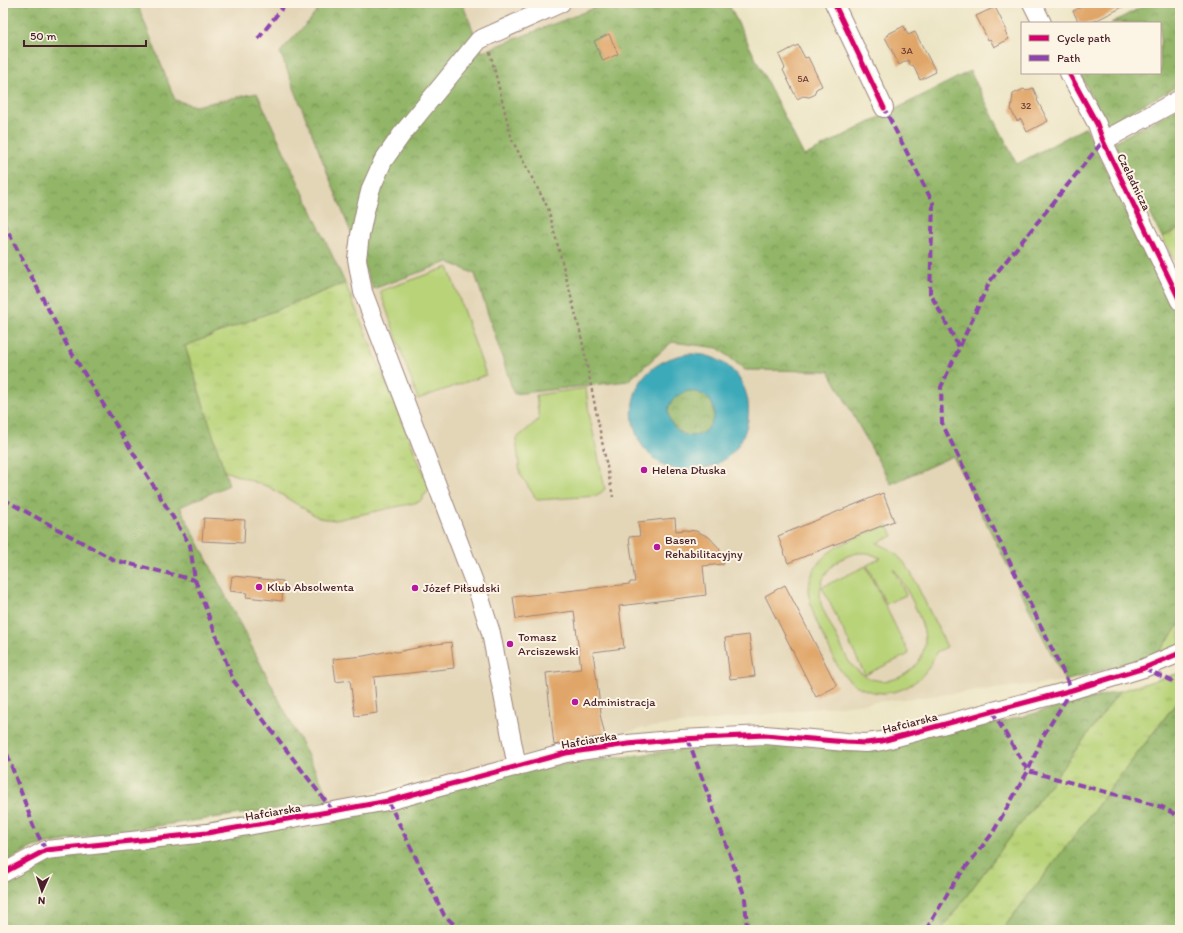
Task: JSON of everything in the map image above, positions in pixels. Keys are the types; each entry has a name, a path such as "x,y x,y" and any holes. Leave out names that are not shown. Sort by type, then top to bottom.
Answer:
{"street":[{"path":"517,767 491,633 363,292 358,259 360,235 371,188 383,161 402,134 479,40 561,3"},
{"path":"834,3 884,108"},
{"path":"1032,3 1042,22"},
{"name":"Czeladnicza","path":"1070,74 1097,124 1103,140 1180,301"},
{"path":"1103,140 1180,99"},
{"name":"Hafciarska","path":"3,873 46,850 207,834 388,801 566,753 628,744 681,739 765,735 866,743 1072,690 1144,668 1180,653"}],"path":[{"path":"487,36 494,72 512,140 548,208 581,335 613,497"}],"shaded area":[{"path":"3,3 728,3 1065,681 644,728 526,755 521,752 508,759 331,801 180,507"}],"green space":[{"path":"3,3 137,3 175,100 195,106 257,93 345,283 185,346 229,485 180,507 331,801 95,835 33,847 3,864"},
{"path":"322,3 462,3 482,52 607,3 646,3 656,11 673,3 728,3 804,156 970,71 1017,164 1086,127 1180,325 1180,623 1158,654 1065,681 953,456 891,484 829,371 745,370 718,348 672,342 628,381 514,394 475,274 448,262 373,289 280,52 311,19"},
{"path":"1149,3 1180,3 1180,85 1105,125 1080,74 1161,74 1161,22 1113,22"},
{"path":"1180,107 1180,229 1162,237 1114,142"},
{"path":"1180,229 1180,272 1162,237"},
{"path":"448,267 486,375 418,399 380,291"},
{"path":"345,283 430,489 419,502 335,520 319,518 269,487 224,471 185,346"},
{"path":"586,388 589,413 605,489 597,496 537,500 520,474 516,439 539,419 536,395"},
{"path":"691,390 704,394 710,400 714,413 710,426 704,432 691,436 678,432 672,426 668,413 672,400 678,394"},
{"path":"888,525 893,536 877,543 896,554 910,571 947,647 936,652 930,665 922,676 912,684 900,690 887,693 874,692 861,688 845,676 839,668 817,623 810,602 809,592 810,581 814,570 827,554 843,543","holes":["858,553 868,553 881,558 867,565 886,604 906,595 893,568 904,584 914,604 919,615 924,634 925,642 923,652 913,668 906,674 888,680 869,678 852,665 848,660 821,604 821,585 828,570 841,559"]},
{"path":"866,566 909,654 865,675 822,587"},
{"path":"1180,623 1180,645 1158,654"},
{"path":"1180,673 1180,698 1002,930 941,930 1120,691"},
{"path":"1120,691 941,930 3,930 3,880 46,856 533,768 768,739 877,741 985,726"},
{"path":"1180,698 1180,930 1002,930"}],"water":[{"path":"687,354 705,355 729,367 741,382 748,400 748,419 743,437 732,453 716,464 695,470 671,468 652,457 639,441 633,420 634,399 643,379 660,363","holes":["688,391 700,393 710,400 713,405 714,416 711,423 702,433 692,436 682,433 674,426 669,417 669,407 675,398"]}],"building":[{"path":"1089,3 1131,3 1093,22 1078,22 1073,11"},
{"path":"995,7 1007,31 1005,32 1009,39 994,47 990,39 988,40 976,16"},
{"path":"904,26 908,35 915,32 936,72 920,80 913,65 911,66 908,60 899,65 885,37"},
{"path":"609,34 618,54 603,61 594,41"},
{"path":"798,45 805,58 808,57 822,86 816,89 814,95 809,97 803,96 797,99 783,70 785,68 779,55"},
{"path":"1033,88 1038,99 1037,100 1048,121 1027,132 1021,119 1017,121 1011,110 1013,94 1024,89 1026,91"},
{"path":"883,493 894,521 788,563 778,536"},
{"path":"204,518 245,520 244,543 202,541"},
{"path":"675,518 676,531 696,531 709,537 719,548 724,564 703,566 706,595 619,606 624,648 593,652 600,714 605,736 554,745 546,673 581,669 574,611 516,619 513,597 630,584 630,582 635,582 629,537 640,536 638,522"},
{"name":"Klub Absolwenta","path":"232,576 283,581 282,601 246,597 247,593 230,591"},
{"path":"785,585 837,686 816,697 765,596"},
{"path":"749,635 755,676 730,679 725,638"},
{"path":"451,642 454,668 374,677 377,713 355,716 350,680 336,682 333,659 364,656 389,651 397,652"}],"marked path":[{"path":"258,39 286,3"},
{"path":"883,106 933,203 930,293 959,347"},
{"path":"926,930 955,881 992,834 1028,771 1043,736 1072,690 942,423 941,387 990,281 1103,141"},
{"path":"3,222 68,347 190,545 195,580 233,680 333,811"},
{"path":"3,499 114,560 195,580"},
{"path":"1144,668 1180,685"},
{"path":"992,711 1028,771 1162,807 1180,817"},
{"path":"688,739 745,897 747,930"},
{"path":"3,743 35,830 46,850"},
{"path":"388,801 444,915 460,930"}],"cycle path":[{"path":"834,3 884,108"},
{"path":"1070,74 1097,124 1103,141 1180,301"},
{"path":"3,873 46,850 207,833 388,801 566,753 628,744 681,739 765,735 846,742 866,743 882,741 1072,690 1144,668 1180,653"}],"place":[{"name":"Helena Dłuska","path":"644,470"},
{"name":"Basen Rehabilitacyjny","path":"657,547"},
{"name":"Klub Absolwenta","path":"259,587"},
{"name":"Józef Piłsudski","path":"415,588"},
{"name":"Tomasz Arciszewski","path":"510,644"},
{"name":"Administracja","path":"575,702"}]}
